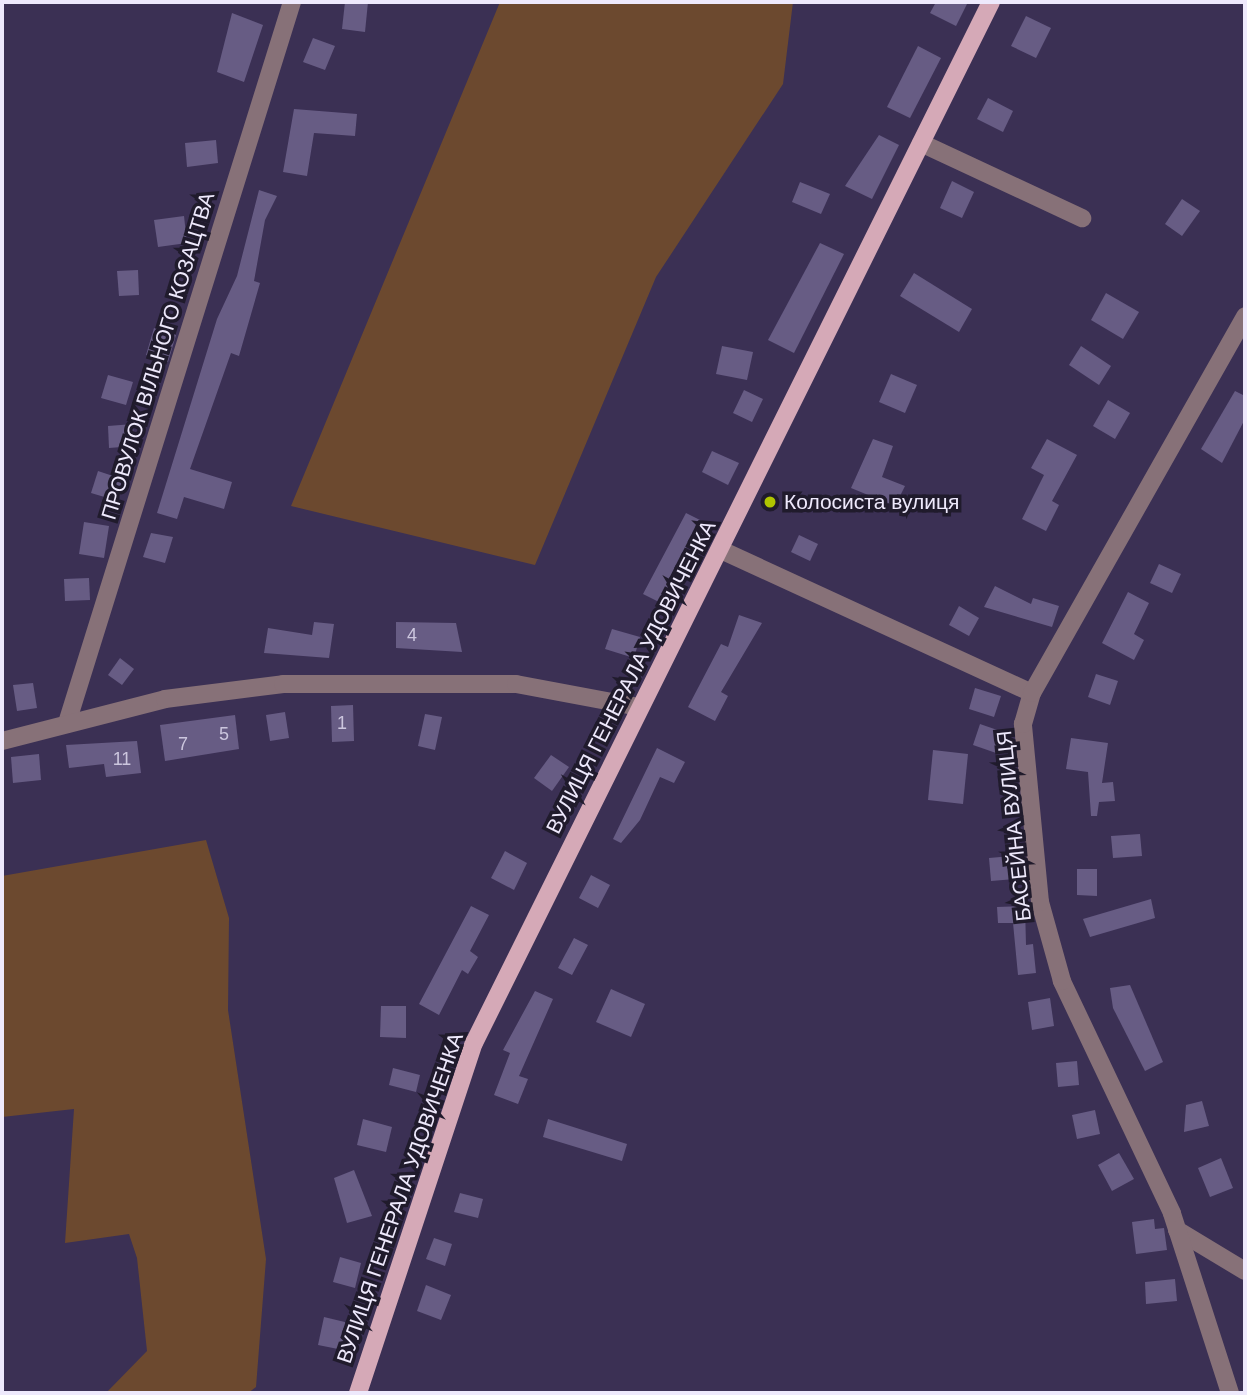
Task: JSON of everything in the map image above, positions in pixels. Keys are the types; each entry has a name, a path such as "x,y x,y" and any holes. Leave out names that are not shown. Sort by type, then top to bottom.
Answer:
{"main road":[{"name":"ВУЛИЦЯ ГЕНЕРАЛА УДОВИЧЕНКА","path":"358,1393 474,1043 991,2"}],"street":[{"name":"ПРОВУЛОК ВІЛЬНОГО КОЗАЦТВА","path":"67,723 292,2"},
{"path":"921,144 1082,218"},
{"name":"БАСЕЙНА ВУЛИЦЯ","path":"1230,1390 1177,1230 1055,955 1040,902 1023,724 1032,693 1245,316"},
{"path":"721,550 1032,693"},
{"path":"2,741 165,699 283,684 516,684 639,708"},
{"path":"1177,1230 1245,1271"}],"shaded area":[{"path":"500,2 793,2 783,84 656,277 535,565 291,506"},
{"path":"206,840 229,918 228,1010 266,1259 256,1387 248,1393 106,1393 147,1351 137,1258 129,1234 65,1243 74,1109 2,1117 2,876"}],"building":[{"path":"345,2 368,2 365,32 342,29"},
{"path":"936,2 968,2 956,26 930,13"},
{"path":"232,13 263,25 244,82 217,72"},
{"path":"1026,16 1051,28 1036,58 1011,46"},
{"path":"313,38 335,46 325,70 303,62"},
{"path":"918,46 941,58 910,118 887,107"},
{"path":"988,98 1013,111 1003,132 977,119"},
{"path":"294,109 357,114 355,136 314,133 307,176 283,172"},
{"path":"879,135 899,145 872,199 845,186"},
{"path":"216,140 218,163 187,167 185,143"},
{"path":"952,181 974,192 962,218 940,208"},
{"path":"800,182 830,194 821,214 792,202"},
{"path":"259,190 277,196 265,220 254,281 260,283 239,356 231,353 190,469 232,482 224,509 184,497 177,519 157,513 217,319 237,276"},
{"path":"1182,199 1200,211 1182,236 1165,224"},
{"path":"184,216 187,243 158,247 154,220"},
{"path":"820,243 844,254 794,353 768,340"},
{"path":"138,270 139,295 119,296 117,271"},
{"path":"914,273 972,309 959,332 900,296"},
{"path":"1106,293 1139,312 1123,339 1091,320"},
{"path":"154,328 176,335 168,362 146,355"},
{"path":"722,346 753,352 747,380 716,374"},
{"path":"1081,346 1111,366 1099,385 1069,365"},
{"path":"891,374 917,385 905,413 879,402"},
{"path":"108,375 133,382 126,405 101,398"},
{"path":"744,390 763,399 752,422 733,413"},
{"path":"1235,391 1245,396 1245,419 1222,463 1201,449"},
{"path":"1108,400 1130,413 1115,439 1093,426"},
{"path":"133,424 134,446 109,448 108,426"},
{"path":"873,439 893,446 882,477 905,486 895,506 851,488"},
{"path":"1047,439 1077,455 1052,501 1059,505 1046,531 1022,519 1044,475 1031,468"},
{"path":"712,451 739,463 728,485 702,472"},
{"path":"98,471 125,480 118,501 91,493"},
{"path":"686,513 708,524 695,550 687,546 661,603 643,594"},
{"path":"84,522 109,526 104,558 79,554"},
{"path":"151,533 173,537 165,563 143,557"},
{"path":"799,535 818,544 810,561 791,552"},
{"path":"1159,564 1181,574 1172,593 1150,583"},
{"path":"89,578 90,600 65,601 64,579"},
{"path":"995,586 1031,604 1033,598 1059,606 1052,627 984,607"},
{"path":"1128,592 1149,603 1134,634 1144,640 1134,660 1102,643"},
{"path":"959,606 979,618 969,636 949,625"},
{"path":"739,615 762,623 721,692 728,696 715,721 688,707 721,644 728,647"},
{"path":"314,622 334,624 329,658 264,653 268,628 312,635"},
{"path":"396,622 456,623 462,652 396,648"},
{"path":"612,629 640,637 634,658 605,649"},
{"path":"120,658 134,669 122,685 108,675"},
{"path":"1096,674 1118,681 1110,705 1088,697"},
{"path":"33,683 37,708 17,711 13,685"},
{"path":"975,688 1001,696 994,717 969,709"},
{"path":"353,705 354,741 332,742 331,706"},
{"path":"285,712 289,738 270,741 266,715"},
{"path":"425,714 442,717 435,750 418,746"},
{"path":"235,715 239,749 165,761 160,725"},
{"path":"980,724 1006,733 999,754 973,745"},
{"path":"1071,738 1108,743 1102,783 1113,782 1115,801 1099,802 1097,816 1091,816 1088,772 1066,769"},
{"path":"137,741 141,773 106,777 104,764 69,768 66,745"},
{"path":"657,748 685,762 674,783 660,777 640,820 621,843 613,839"},
{"path":"933,750 968,754 963,804 928,800"},
{"path":"39,754 41,780 13,783 11,757"},
{"path":"551,755 569,767 552,791 534,778"},
{"path":"1140,834 1142,856 1113,858 1111,836"},
{"path":"505,851 527,863 514,890 491,878"},
{"path":"1012,856 1015,879 991,881 989,858"},
{"path":"1077,869 1097,869 1097,896 1077,895"},
{"path":"591,875 610,885 598,908 579,898"},
{"path":"1151,899 1155,918 1090,937 1083,919"},
{"path":"471,906 489,915 470,951 478,957 468,974 462,970 439,1015 419,1004"},
{"path":"1025,906 1026,945 1033,944 1036,973 1018,975 1013,923 998,923 997,907"},
{"path":"574,938 588,945 572,975 558,968"},
{"path":"1130,985 1163,1062 1145,1071 1113,1008 1110,988"},
{"path":"611,989 645,1004 631,1037 596,1022"},
{"path":"535,991 553,999 519,1076 528,1079 518,1104 494,1095 510,1053 503,1050"},
{"path":"1050,998 1054,1026 1032,1030 1028,1002"},
{"path":"381,1006 406,1006 406,1038 380,1037"},
{"path":"1077,1061 1079,1085 1058,1087 1056,1063"},
{"path":"393,1068 420,1075 416,1092 389,1085"},
{"path":"1202,1101 1209,1126 1184,1132 1186,1105"},
{"path":"1095,1110 1100,1134 1077,1139 1072,1115"},
{"path":"363,1119 392,1127 386,1152 357,1145"},
{"path":"548,1119 627,1144 622,1161 543,1137"},
{"path":"1119,1153 1134,1179 1112,1191 1098,1165"},
{"path":"1221,1158 1233,1188 1210,1197 1198,1168"},
{"path":"354,1170 372,1216 347,1223 334,1178"},
{"path":"460,1193 483,1199 478,1218 454,1212"},
{"path":"1154,1219 1155,1229 1164,1228 1167,1250 1136,1254 1132,1222"},
{"path":"434,1238 452,1244 445,1266 426,1259"},
{"path":"340,1257 361,1263 355,1288 333,1282"},
{"path":"1175,1279 1177,1301 1146,1304 1145,1282"},
{"path":"426,1285 451,1295 441,1320 417,1311"},
{"path":"324,1317 349,1323 343,1350 318,1345"}],"place":[{"name":"Колосиста вулиця","path":"770,502"}]}
